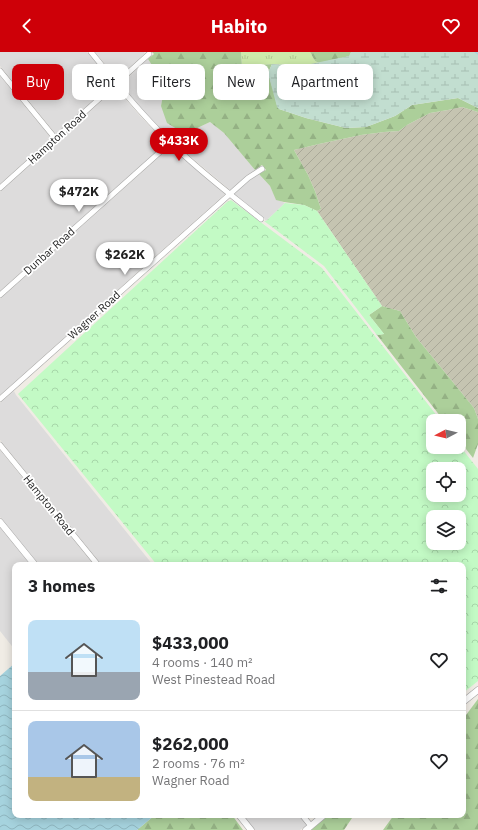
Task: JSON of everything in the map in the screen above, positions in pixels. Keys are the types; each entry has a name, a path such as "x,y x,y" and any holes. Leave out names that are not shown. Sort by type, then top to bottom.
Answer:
{"street":[{"path":"91,52 101,64"},
{"name":"Hampton Road","path":"129,72 149,54"},
{"path":"0,71 55,138"},
{"path":"129,98 170,143 261,219"},
{"name":"Hampton Road","path":"0,188 97,100"},
{"name":"Dunbar Road","path":"0,295 170,143"},
{"name":"Wagner Road","path":"0,399 248,178 262,169"},
{"name":"Hampton Road","path":"0,445 96,562"},
{"path":"0,522 33,562"},
{"path":"466,700 478,690"},
{"path":"241,818 251,830"},
{"path":"304,818 309,828 321,818"}],"shaded area":[{"path":"0,52 87,52 97,64 72,64 72,100 93,100 56,134 28,100 64,100 64,64 12,64 12,81 0,66"},
{"path":"95,52 145,53 129,68 129,64 105,64"},
{"path":"148,59 151,64 143,64"},
{"path":"137,69 137,100 162,100 161,106 193,130 210,122 224,133 255,170 230,190 172,141 145,113 129,94 129,77"},
{"path":"0,76 12,91 12,100 20,100 51,138 0,184"},
{"path":"103,100 126,100 166,143 0,291 0,192"},
{"path":"462,107 478,112 478,419 474,408 416,337 400,311 382,306 317,211 321,209 315,191 294,150 361,135 399,131 430,113"},
{"path":"170,147 225,194 0,395 0,299"},
{"path":"259,174 270,186 276,199 285,203 266,221 234,194"},
{"path":"14,391 151,562 100,562 0,440 0,403"},
{"path":"0,450 92,562 37,562 0,517"},
{"path":"0,527 29,562 12,562 12,646 0,631"},
{"path":"245,818 301,818 307,825 300,830 255,830"}],"green space":[{"path":"152,52 241,52 242,64 213,64 213,100 269,100 269,76 279,109 306,118 346,128 366,127 395,116 412,105 458,98 478,108 478,112 462,107 430,113 399,131 361,135 294,150 315,191 321,209 317,211 304,205 276,200 270,186 259,174 266,170 262,165 255,170 224,133 210,122 193,130 182,132 167,123 161,106 162,100 205,100 205,64 151,64 148,59 154,54"},
{"path":"241,52 310,52 315,61 319,63 313,64 242,64"},
{"path":"310,52 351,52 350,56 319,63 315,61"},
{"path":"351,52 478,52 478,108 458,98 412,105 395,116 366,127 346,128 306,118 277,107 269,77 269,71 272,64 277,64 277,100 373,100 373,64 311,64 349,56"},
{"path":"231,200 322,268 436,414 426,414 426,454 466,454 478,469 478,681 466,691 466,562 155,562 18,394 227,202"},
{"path":"285,203 304,205 317,211 382,306 369,315 384,334 377,335 324,266 264,221 266,221"},
{"path":"382,306 400,311 416,337 474,408 478,419 478,444 473,458 466,449 466,414 439,414 377,335 384,334 369,315"},
{"path":"478,699 478,830 383,830 392,818 466,818 466,715"},
{"path":"151,818 234,818 243,830 137,830"},
{"path":"325,818 352,818 344,830 311,830"}],"water":[{"path":"12,666 12,818 151,818 137,830 0,830 0,676"}]}
